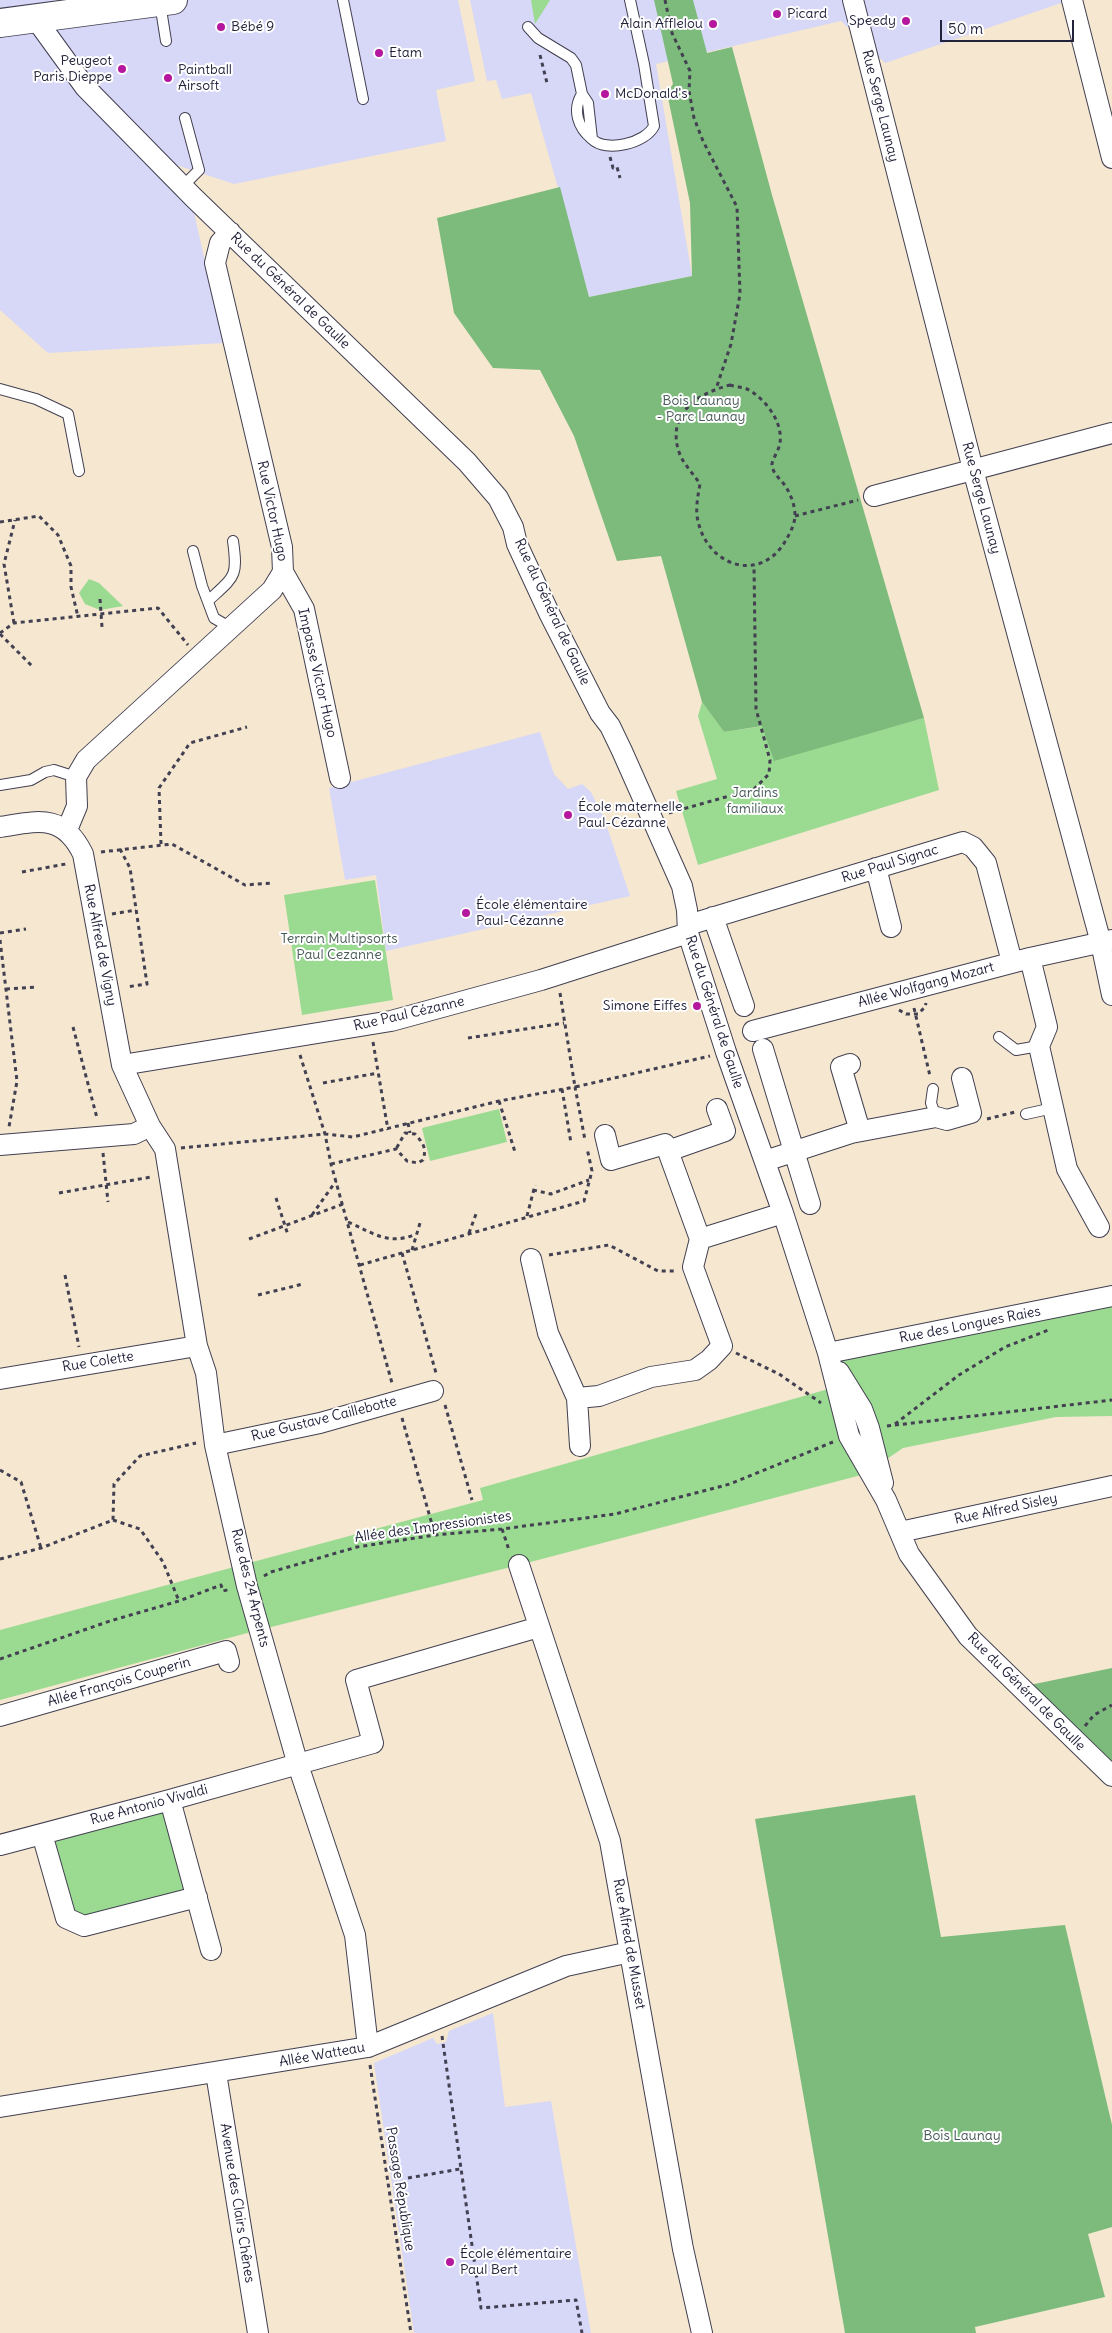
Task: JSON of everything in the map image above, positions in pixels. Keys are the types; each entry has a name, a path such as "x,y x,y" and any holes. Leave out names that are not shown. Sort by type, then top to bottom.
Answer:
{"main road":[{"path":"0,23 166,1"}],"street":[{"name":"Rue Serge Launay","path":"853,0 973,469 1106,941 1112,995"},
{"path":"1072,0 1112,158"},
{"name":"Rue du Général de Gaulle","path":"35,18 85,87 183,186 468,462 498,498 513,527 517,544 550,614 600,713 610,726 682,886 688,929 726,1052 783,1213 828,1353 848,1436 886,1500 909,1554 968,1636 1112,1776"},
{"name":"Rue Victor Hugo","path":"76,777 86,760 96,750 272,590 283,572 282,547 214,264 220,243 230,232"},
{"path":"874,496 1112,433"},
{"name":"Impasse Victor Hugo","path":"283,572 304,608 340,778"},
{"path":"0,827 37,821 59,825 67,830 76,806 76,777"},
{"name":"Rue Alfred de Vigny","path":"67,830 78,844 84,858 122,1065 150,1126"},
{"name":"Rue Paul Signac","path":"688,929 713,917 963,842 973,847 986,863 1047,1027 1039,1046"},
{"path":"876,868 891,927"},
{"path":"713,917 744,1006"},
{"name":"Rue Paul Cézanne","path":"122,1065 391,1021 557,975 688,929"},
{"name":"Allée Wolfgang Mozart","path":"753,1031 1021,960 1106,941"},
{"path":"1039,1046 1067,1169 1099,1227"},
{"path":"763,1049 810,1204"},
{"path":"850,1064 841,1067 860,1131"},
{"path":"765,1161 860,1131 936,1117 947,1120 971,1113 962,1078"},
{"path":"668,1151 725,1131 717,1109"},
{"path":"3,1145 134,1134 150,1126"},
{"name":"Rue des 24 Arpents","path":"150,1126 165,1150 197,1346 206,1374 215,1442 248,1586 298,1765 355,1935 368,2047"},
{"path":"578,1398 599,1396 651,1377 695,1370 709,1360 722,1346 693,1267 700,1239 665,1144 611,1160 605,1135"},
{"path":"700,1239 783,1213"},
{"path":"531,1259 548,1333 578,1398 580,1446"},
{"name":"Rue des Longues Raies","path":"828,1353 1112,1296"},
{"name":"Rue Colette","path":"0,1379 197,1346"},
{"name":"Rue du Général de Gaulle","path":"828,1353 862,1410 874,1440 886,1500"},
{"name":"Rue Gustave Caillebotte","path":"215,1442 320,1423 433,1391"},
{"name":"Rue Alfred Sisley","path":"900,1532 1112,1486"},
{"name":"Rue Alfred de Musset","path":"519,1565 610,1841 683,2249 702,2333"},
{"name":"Rue Antonio Vivaldi","path":"0,1845 373,1743 356,1680 539,1627"},
{"name":"Allée François Couperin","path":"0,1716 226,1651 229,1662"},
{"path":"170,1800 211,1950"},
{"path":"42,1834 66,1918 84,1926 197,1897"},
{"name":"Allée Watteau","path":"0,2107 368,2047 566,1966 630,1952"},
{"name":"Avenue des Clairs Chênes","path":"216,2073 258,2333"}],"lane":[{"path":"343,0 362,99"},
{"path":"528,27 538,38 571,58 576,65 582,94 588,104 592,139 600,145 608,147 644,138 651,132 654,126 644,64 630,0"},
{"path":"166,1 166,41"},
{"path":"183,186 199,170 185,118"},
{"path":"0,389 36,399 68,414 80,471"},
{"path":"209,600 230,580 237,566 233,541"},
{"path":"194,551 202,586 209,600 214,618 231,628"},
{"path":"0,785 31,780 45,772 54,770 76,777"},
{"path":"998,1036 1016,1050 1039,1046"},
{"path":"933,1089 932,1102 936,1117"},
{"path":"1026,1114 1054,1108"}],"path":[{"path":"665,0 672,33 690,71 689,91 694,118 703,141 737,207 740,294 731,344 716,389"},
{"path":"540,55 547,83"},
{"path":"608,147 613,168 617,167 620,178"},
{"path":"730,385 747,389 762,399 779,428 780,442 772,465 776,475 786,486 792,500 795,516 791,532 782,547 770,558 754,566 737,566 722,560 709,547 697,520 700,484 684,463 676,439 678,422 687,407 698,396 730,385"},
{"path":"795,516 874,496"},
{"path":"0,522 39,516 58,535 71,566 71,587 78,617"},
{"path":"14,520 4,564 14,623"},
{"path":"653,820 677,810 754,789 764,782 769,774 770,760 756,709 754,566"},
{"path":"100,599 102,627"},
{"path":"34,668 0,633 14,623 158,608 198,657"},
{"path":"161,844 159,788 190,743 247,727"},
{"path":"22,872 120,849 172,844 245,885 272,883"},
{"path":"108,989 147,984 130,868 120,849"},
{"path":"95,918 136,910"},
{"path":"0,932 26,928"},
{"path":"0,940 17,1081 3,1145"},
{"path":"297,1036 300,1054 326,1134 336,1180 360,1265 584,1201 592,1171 575,1087 557,975"},
{"path":"6,989 36,987"},
{"path":"899,1010 906,1014 922,1012 927,1000"},
{"path":"914,1008 933,1089"},
{"path":"468,1038 564,1023"},
{"path":"370,1024 388,1130"},
{"path":"73,1027 98,1119"},
{"path":"173,1148 326,1134 353,1137 388,1130 498,1101 575,1087 726,1052"},
{"path":"323,1083 378,1073"},
{"path":"562,1089 571,1143"},
{"path":"498,1101 515,1152"},
{"path":"971,1113 982,1120 1022,1110 1026,1114"},
{"path":"408,1124 410,1134"},
{"path":"332,1164 396,1148 405,1133 415,1134 423,1143 426,1152 423,1160 418,1163 407,1162 396,1148"},
{"path":"103,1150 108,1202"},
{"path":"59,1193 169,1174"},
{"path":"311,1216 336,1180"},
{"path":"534,1190 552,1194 590,1180"},
{"path":"527,1217 535,1185"},
{"path":"276,1198 288,1236"},
{"path":"249,1240 343,1204"},
{"path":"469,1234 476,1214"},
{"path":"348,1222 391,1241 404,1240 416,1234"},
{"path":"412,1250 420,1223"},
{"path":"531,1259 609,1245 658,1271 671,1272 693,1267"},
{"path":"65,1275 82,1365"},
{"path":"258,1295 303,1284"},
{"path":"895,1425 959,1375 1005,1347 1056,1326"},
{"path":"722,1346 778,1374 826,1407"},
{"path":"869,1428 1112,1400"},
{"name":"Allée des Impressionistes","path":"0,1659 110,1621 179,1601 221,1585 223,1591 248,1586 271,1572 356,1547 435,1535 502,1529 615,1514 730,1484 848,1436"},
{"path":"113,1520 114,1484 140,1456 215,1442"},
{"path":"0,1470 20,1482 41,1548"},
{"path":"427,1506 435,1535"},
{"path":"0,1559 41,1548 113,1520 140,1529 163,1562 179,1601"},
{"path":"1076,1741 1081,1730 1094,1715 1112,1705"},
{"path":"440,2018 481,2308 576,2300 582,2333"},
{"name":"Passage République","path":"368,2047 411,2333"},
{"path":"408,2178 460,2169"}],"shaded area":[{"path":"0,0 458,0 475,81 436,90 446,141 234,184 134,151 194,212 223,343 48,353 0,310"},
{"path":"470,0 1070,0 885,63 841,21 656,64 692,276 589,297 531,93 502,99 496,80 487,81"},
{"path":"540,732 554,774 568,789 582,784 591,792 604,818 630,896 386,951 376,875 345,880 329,788"},
{"path":"493,2013 505,2107 551,2101 591,2333 414,2333 374,2063 433,2038 437,2044 446,2042 449,2031"}],"green space":[{"path":"531,0 550,0 535,24"},
{"name":"Bois Launay - Parc Launay","path":"654,0 693,0 707,53 732,47 772,195 924,718 774,761 762,726 724,732 702,702 661,556 617,561 574,436 540,370 493,368 454,313 437,218 560,187 589,297 692,276 690,203 667,93 673,84"},
{"path":"89,579 99,583 123,606 100,610 85,604 79,593"},
{"name":"Jardins familiaux","path":"702,702 724,732 763,726 774,760 924,718 939,790 698,865 676,791 717,779 698,716"},
{"name":"Terrain Multipsorts Paul Cezanne","path":"375,880 393,1000 302,1015 284,895"},
{"path":"499,1109 507,1142 430,1161 422,1128"},
{"path":"1112,1302 1112,1416 1056,1417 903,1448 865,1474 519,1565 251,1632 0,1700 0,1630 483,1500 480,1488 846,1384 832,1360"},
{"path":"1112,1668 1112,1768 1025,1686"},
{"name":"Bois Launay","path":"915,1795 941,1937 1065,1925 1112,2125 1112,2227 1088,2234 1105,2297 975,2327 976,2333 845,2333 755,1819"},
{"path":"170,1800 197,1897 84,1926 66,1918 42,1834"}],"place":[{"name":"Picard","path":"777,14"},
{"name":"Speedy","path":"906,21"},
{"name":"Alain Afflelou","path":"713,24"},
{"name":"Bébé 9","path":"221,27"},
{"name":"Etam","path":"379,53"},
{"name":"Peugeot Paris Dieppe","path":"122,69"},
{"name":"Paintball Airsoft","path":"168,78"},
{"name":"McDonald's","path":"605,94"},
{"name":"École maternelle Paul-Cézanne","path":"568,815"},
{"name":"École élémentaire Paul-Cézanne","path":"466,913"},
{"name":"Simone Eiffes","path":"697,1006"},
{"name":"École élémentaire Paul Bert","path":"450,2262"}]}
